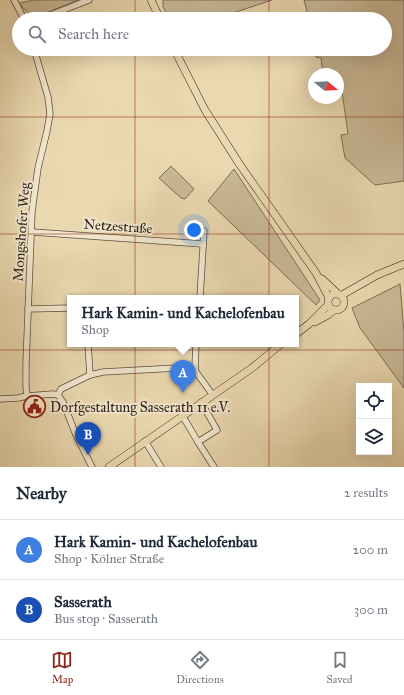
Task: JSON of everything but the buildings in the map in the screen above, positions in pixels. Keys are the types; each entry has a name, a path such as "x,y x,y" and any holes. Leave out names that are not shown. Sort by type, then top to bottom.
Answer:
{"main road":[{"path":"151,0 157,12"},
{"path":"156,0 159,12"},
{"path":"178,56 205,110 240,165 316,273 330,304 341,308 341,297 316,273"},
{"path":"299,332 309,324 328,315 332,294 341,297 377,275 404,264"},
{"path":"109,467 212,394 252,368 277,347"}],"street":[{"path":"14,0 20,12"},
{"path":"58,12 89,0"},
{"name":"Mongshofer Weg","path":"27,396 26,364 34,194 48,131 50,114 48,97 36,56"},
{"name":"Netzestraße","path":"32,232 203,244"},
{"path":"200,295 204,232"},
{"path":"28,309 67,308"},
{"path":"88,347 90,375"},
{"path":"196,347 196,372 212,394"},
{"path":"58,395 61,389 90,375 104,372 195,367"},
{"path":"0,399 53,394 58,395 63,402 76,435 92,467"},
{"path":"198,442 217,430 201,402"},
{"path":"182,415 214,467"},
{"path":"145,441 161,467"}],"shaded area":[{"path":"34,0 78,0 49,12 27,12 20,3"},
{"path":"163,0 272,0 236,12 166,12 163,7"},
{"path":"304,0 404,0 404,181 375,185 345,158 341,135 348,134 344,104 344,68 322,68 321,58 316,56 392,56 392,12 307,12"},
{"path":"171,166 194,189 185,199 181,198 159,178"},
{"path":"234,169 320,300 316,305 208,201"},
{"path":"400,284 404,332 404,388 360,328 352,308"}],"place":[{"name":"Hark Kamin- und Kachelofenbau","path":"183,393"},
{"name":"Dorfgestaltung Sasserath 11 e.V.","path":"35,407"},
{"name":"Sasserath","path":"88,455"}]}
